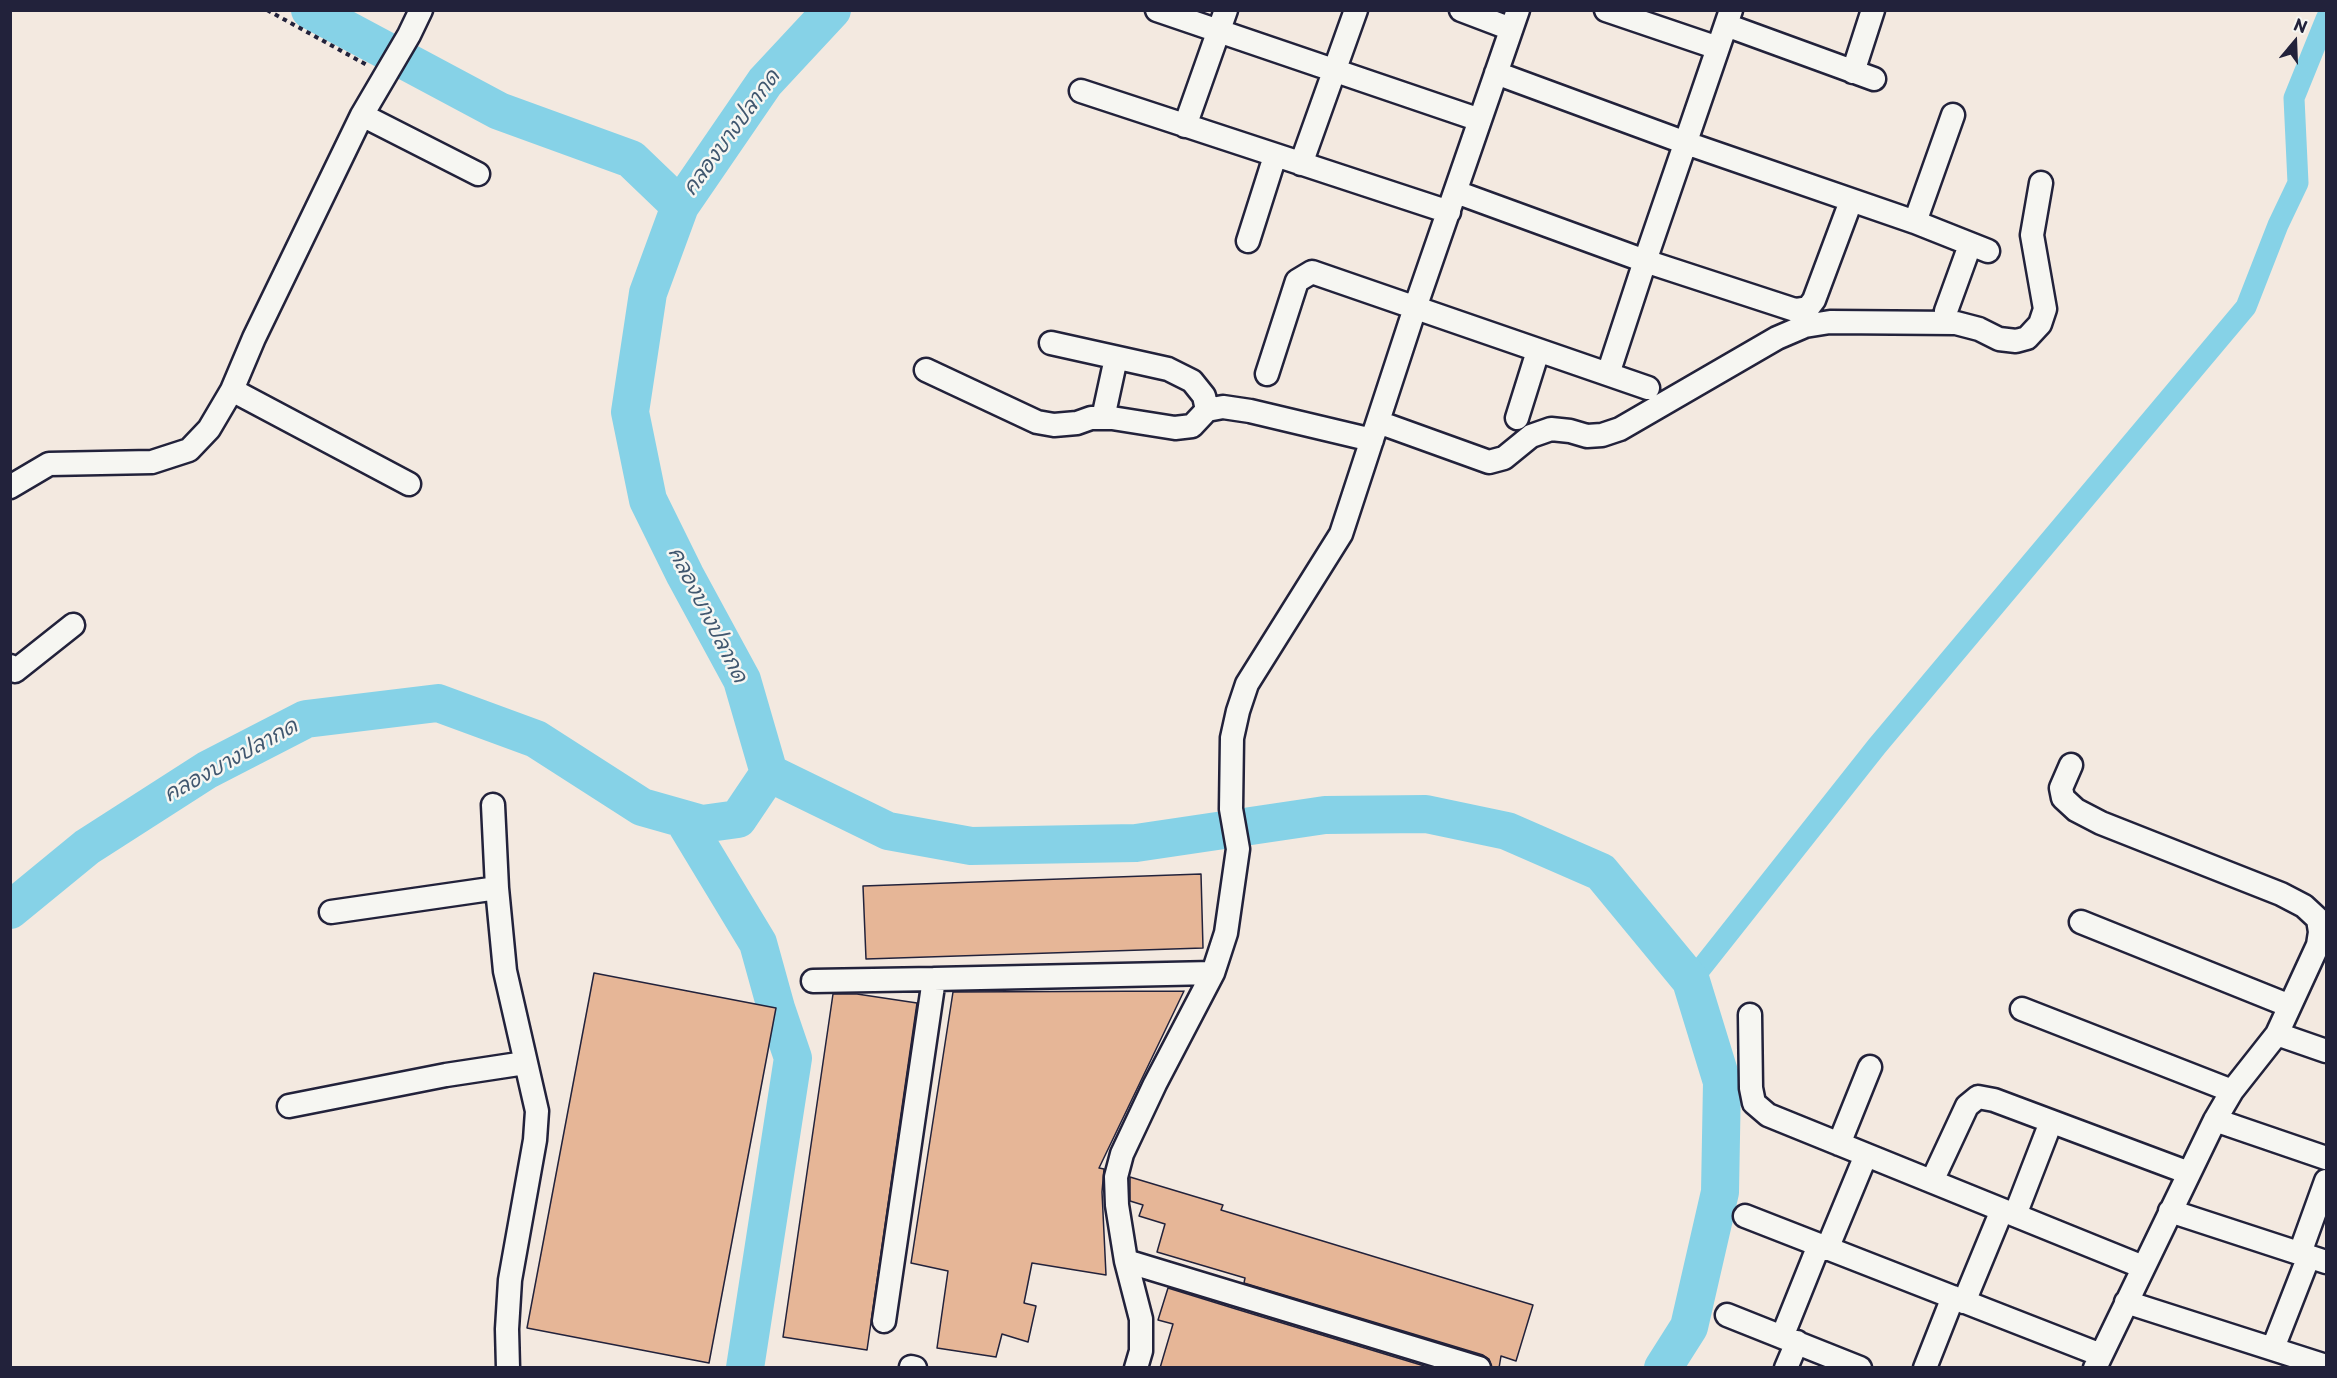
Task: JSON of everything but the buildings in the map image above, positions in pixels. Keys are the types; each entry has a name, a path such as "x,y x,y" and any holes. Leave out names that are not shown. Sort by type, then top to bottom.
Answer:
{"street":[{"path":"10,488 49,464 152,462 189,450 209,429 232,390 254,338 362,115 421,10"},
{"path":"1157,10 1223,21 1335,71 1480,120"},
{"path":"1301,164 1356,10"},
{"path":"1136,1368 1141,1351 1142,1327 1126,1261 1115,1192 1118,1166 1155,1084 1213,973 1226,933 1238,849 1231,809 1232,738 1247,684 1341,534 1415,308 1514,20 1461,10"},
{"path":"1606,10 1718,48"},
{"path":"1608,374 1729,18 1864,75 1873,10"},
{"path":"1185,126 1223,21"},
{"path":"1496,74 1915,222 1979,248 1946,311"},
{"path":"1081,91 1301,164 1452,202 1795,310 1808,308 1814,300 1851,201"},
{"path":"362,115 478,174"},
{"path":"1915,222 1953,115"},
{"path":"1248,241 1275,156"},
{"path":"926,370 1037,422 1054,425 1103,418 1175,428 1192,426 1207,410 1223,407 1375,431 1489,462 1504,458 1531,436 1551,429 1587,436 1602,435 1620,429 1777,338 1805,326 1830,322 1956,323 1979,329 1999,339 2016,341 2027,338 2040,324 2046,309 2032,235 2041,183"},
{"path":"1267,374 1297,281 1305,274 1312,272 1648,388"},
{"path":"1051,343 1168,369 1192,381 1204,396 1207,410"},
{"path":"1517,418 1538,351"},
{"path":"1103,418 1116,358"},
{"path":"232,390 409,484"},
{"path":"10,666 15,671 73,625"},
{"path":"1745,1216 1958,1300 2098,1361 2215,1120 2232,1091 2277,1034 2318,945 2320,932 2318,920 2304,906 2281,894 2101,823 2076,810 2063,798 2061,788 2071,765"},
{"path":"493,805 497,888 505,972 537,1111 535,1140 510,1280 507,1329 508,1368"},
{"path":"331,912 497,888"},
{"path":"2081,922 2290,1006"},
{"path":"813,981 1213,973"},
{"path":"884,1321 934,979"},
{"path":"2022,1009 2232,1091"},
{"path":"1750,1015 1751,1088 1754,1103 1768,1115 2144,1267"},
{"path":"2277,1034 2326,1051"},
{"path":"289,1106 446,1075 525,1063"},
{"path":"1839,1144 1870,1067"},
{"path":"1932,1181 1967,1106 1978,1097 1994,1100 2188,1173"},
{"path":"2215,1120 2326,1158"},
{"path":"1925,1368 1958,1300 2008,1212 2051,1122"},
{"path":"1786,1368 1789,1340 1823,1247 1866,1155"},
{"path":"2273,1348 2312,1257 2326,1181"},
{"path":"2170,1210 2312,1257"},
{"path":"1126,1261 1479,1368"},
{"path":"2126,1302 2326,1366"},
{"path":"1727,1315 1860,1368"}],"path":[{"path":"267,10 380,85"}],"waterway":[{"path":"310,10 499,111 631,159 680,206"},
{"name":"คลองบางปลากด","path":"10,910 87,847 207,770 306,719 438,703 536,739 642,807 702,824 738,819 769,773 742,680 685,575 648,500 630,412 648,293 680,206 765,82 832,10"},
{"path":"1691,981 1877,746 2246,307 2278,225 2298,183 2294,98 2326,19"},
{"path":"769,773 888,831 971,846 1136,843 1325,815 1426,814 1507,831 1601,872 1691,981 1722,1082 1720,1192 1689,1327 1663,1368"},
{"path":"683,819 758,943 793,1058 745,1368"}]}
